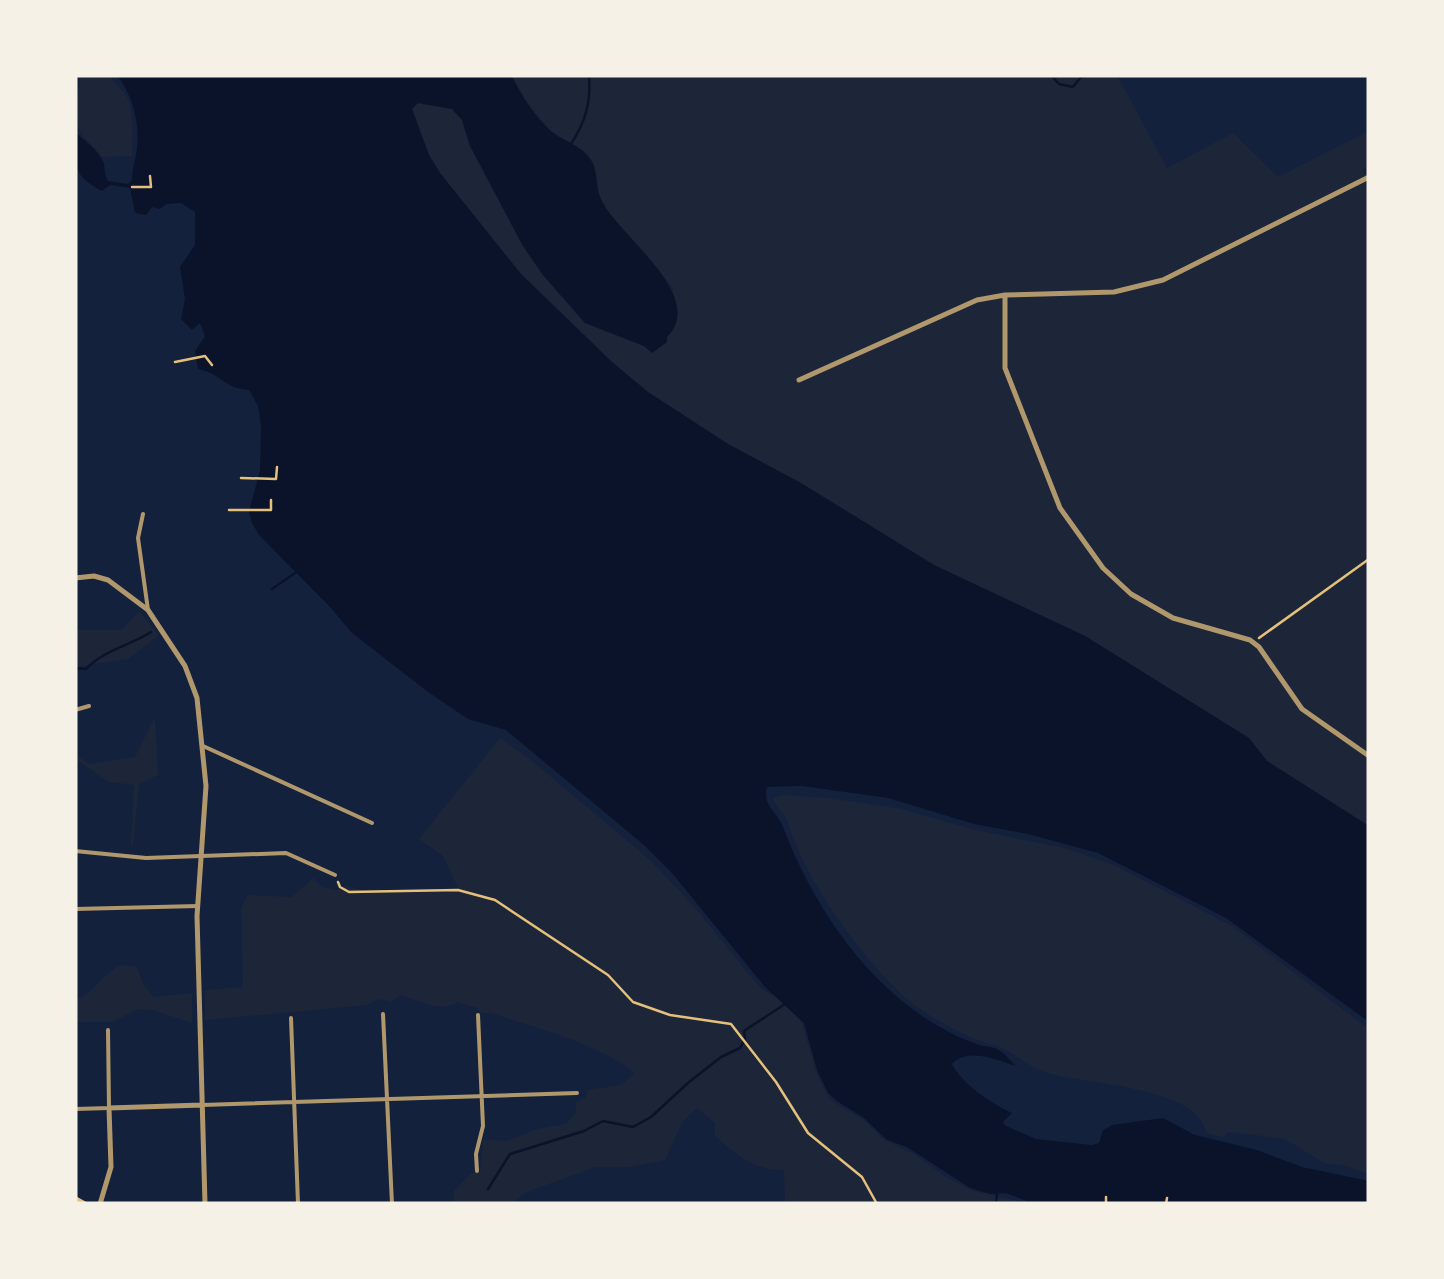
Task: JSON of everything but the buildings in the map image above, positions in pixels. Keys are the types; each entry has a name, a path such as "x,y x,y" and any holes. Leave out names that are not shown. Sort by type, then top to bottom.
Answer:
{"main road":[{"path":"75,1199 84,1204"}],"street":[{"path":"799,380 962,306 1005,295 1114,292 1163,280 1369,176"},
{"path":"1005,295 1005,368 1054,496 1104,568 1131,594 1158,611 1235,633 1255,643 1302,709 1369,756"},
{"path":"143,514 138,538 148,610"},
{"path":"75,578 94,576 108,580 148,610 190,675 198,702 206,794 198,906 205,1204"},
{"path":"75,710 88,706"},
{"path":"203,746 372,823"},
{"path":"75,852 146,858 286,853 335,874"},
{"path":"75,909 198,906"},
{"path":"384,1014 392,1204"},
{"path":"476,1171 483,1126 478,1015"},
{"path":"291,1018 298,1204"},
{"path":"100,1204 111,1167 108,1030"},
{"path":"75,1109 577,1093"}],"path":[{"path":"132,187 150,187 150,176"},
{"path":"175,362 205,356 212,365"},
{"path":"241,478 276,479 277,467"},
{"path":"230,510 271,510 271,500"},
{"path":"1255,643 1369,559"},
{"path":"338,884 349,892 458,890 495,900 581,954 608,974 633,1002 670,1015 732,1024 808,1133 862,1177 877,1204"},
{"path":"1106,1197 1106,1204"}],"shaded area":[{"path":"81,75 111,75 126,95 132,117 132,156 98,157 85,138 77,123"},
{"path":"117,75 511,75 546,126 590,158 603,203 669,286 677,304 677,321 667,342 652,353 644,346 585,323 543,275 523,246 470,146 462,120 452,109 418,103 412,109 440,173 521,274 612,362 648,392 728,444 801,483 934,565 1085,636 1249,738 1267,761 1369,826 1369,1022 1226,918 1098,853 974,824 888,798 802,786 767,787 766,794 822,907 877,978 928,1020 963,1039 999,1050 1016,1066 974,1056 952,1064 978,1093 1012,1113 1003,1122 1006,1126 1036,1139 1092,1145 1099,1143 1103,1130 1112,1125 1163,1118 1195,1135 1257,1150 1302,1167 1369,1181 1369,1204 1034,1204 1006,1193 990,1194 970,1188 907,1147 887,1140 828,1093 804,1023 765,987 672,873 644,845 506,730 468,719 352,633 259,535 249,512 260,470 258,406 249,390 233,387 198,369 195,351 205,336 200,323 192,330 181,319 185,299 180,267 195,245 195,212 181,203 166,204 160,209 152,207 146,215 135,213 130,188 110,185 102,191 85,180 77,167 75,132 99,155 108,181 128,184 132,180 137,123 132,103"},
{"path":"511,75 1117,75 1167,168 1233,133 1278,177 1369,131 1369,166 1362,170 1369,179 1369,826 1267,761 1249,738 1085,636 934,565 801,483 728,444 648,392 612,362 521,274 440,173 412,109 417,103 452,109 462,120 470,146 523,246 585,323 644,346 667,337 673,288 612,218 599,197 595,166 585,152 551,131"},
{"path":"139,611 159,635 128,659 75,667 75,630 122,630"},
{"path":"155,717 158,775 139,784 133,847 134,785 109,782 75,759 75,754 89,764 135,757"},
{"path":"500,738 650,860 697,910 761,989 779,998 802,1023 816,1072 829,1099 865,1121 883,1139 914,1154 946,1177 971,1190 1018,1201 1017,1204 785,1204 784,1170 755,1165 739,1155 715,1136 715,1123 697,1108 683,1121 665,1160 628,1167 596,1167 524,1193 511,1204 454,1204 454,1191 471,1173 480,1172 483,1139 507,1141 537,1129 566,1124 587,1090 621,1085 635,1073 584,1045 458,1002 437,1006 401,995 391,1002 378,999 367,1005 205,1020 205,990 243,987 241,908 248,895 292,897 313,878 323,887 336,890 346,886 365,891 458,888 443,856 419,839"},
{"path":"782,795 901,809 971,829 1064,848 1116,866 1232,926 1369,1029 1369,1174 1324,1163 1285,1139 1206,1133 1199,1117 1162,1096 1044,1072 929,1015 883,976 843,926 809,872 787,820 774,802 773,798"},
{"path":"121,965 137,967 143,984 154,997 192,993 192,1023 138,1009 113,1022 75,1022 75,999"}],"waterway":[{"path":"571,144 586,111 589,75"},
{"path":"1051,75 1059,84 1073,87 1081,77 1091,75"},
{"path":"272,589 295,573"},
{"path":"75,668 86,669 101,657 151,632"},
{"path":"488,1189 510,1154 584,1131 603,1121 633,1127 651,1117 721,1057 740,1048 744,1031 785,1004"},
{"path":"996,1204 997,1194"}]}
